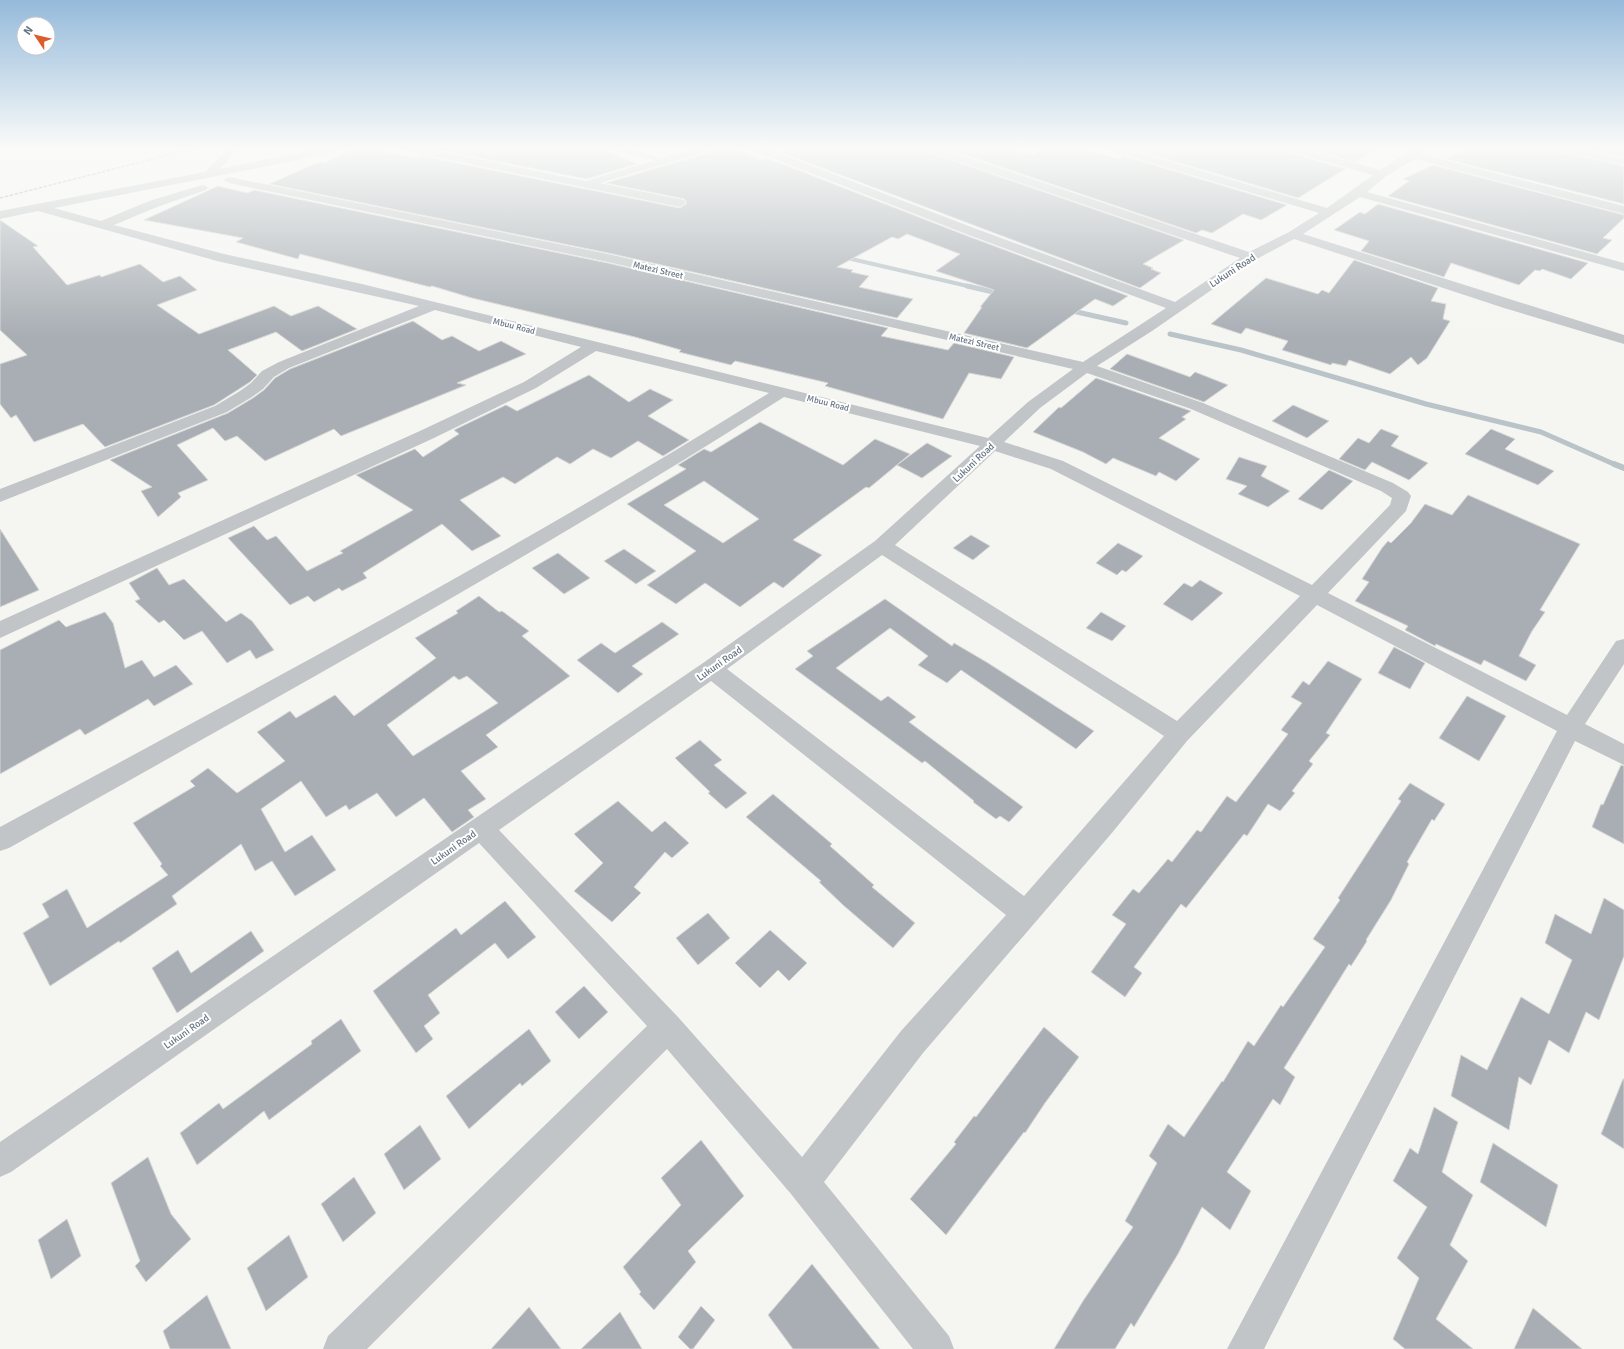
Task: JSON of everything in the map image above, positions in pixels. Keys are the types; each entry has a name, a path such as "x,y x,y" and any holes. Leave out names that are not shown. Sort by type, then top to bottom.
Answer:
{"street":[{"path":"0,215 23,210"},
{"name":"Mbuu Road","path":"47,210 222,258 362,288 992,444 1057,465 1315,595 1624,755"},
{"path":"102,225 139,210"},
{"name":"Matezi Street","path":"375,210 608,258 1085,367 1197,406 1387,487 1402,496 1399,507 1315,595"},
{"path":"916,210 1176,307"},
{"path":"1111,210 1250,257"},
{"path":"1321,210 1328,212"},
{"name":"Lukuni Road","path":"0,1160 711,669 882,546 1034,405 1085,367 1147,328 1250,257 1293,235 1331,210"},
{"path":"1419,210 1624,267"},
{"path":"1293,235 1509,305 1624,340"},
{"path":"0,496 221,409 246,394 268,374 284,365 433,306"},
{"path":"0,630 463,417 530,384 595,346"},
{"path":"0,840 444,595 633,486 782,392"},
{"path":"882,546 1179,734"},
{"path":"803,1182 912,1042 1024,912 1102,826 1179,734 1315,595"},
{"path":"1245,1349 1570,728 1624,647"},
{"path":"711,669 1024,912"},
{"path":"481,828 668,1027 803,1182 936,1349"},
{"path":"341,1349 668,1027"}],"building":[{"path":"166,210 351,210 608,263 888,328 881,336 948,350 954,343 1014,357 1001,379 969,373 943,419 825,386 828,383 735,361 731,365 679,352 681,350 635,337 472,298 432,286 430,287 300,254 298,259 236,242 243,238 144,220"},
{"path":"397,210 901,210 1128,296 1113,306 1095,299 1027,348 964,333 982,307 980,307 994,290 936,271 960,254 907,234 898,239 892,237 837,267 853,270 851,272 869,276 859,287 913,299 897,318 608,253"},
{"path":"933,210 1097,210 1184,240 1143,264 1161,273 1140,288"},
{"path":"1128,210 1278,210 1261,220 1243,214 1212,233 1202,230 1196,233"},
{"path":"1370,210 1399,210 1588,263 1571,279 1542,269 1540,271 1535,270 1519,285 1451,263 1444,277 1361,251 1369,241 1334,230 1360,212 1365,214"},
{"path":"1438,210 1605,210 1624,215 1624,218 1603,238 1612,240 1597,254"},
{"path":"0,220 38,246 33,247 67,285 100,275 101,277 140,264 163,282 180,276 197,290 157,305 199,334 274,306 291,316 318,306 357,329 302,351 276,332 228,350 257,375 250,382 214,405 105,447 83,424 34,442 16,415 11,418 0,404 0,364 27,355 0,330"},
{"path":"1354,260 1438,288 1431,301 1446,304 1443,319 1450,321 1427,358 1418,365 1411,357 1390,374 1349,360 1346,366 1332,363 1331,365 1282,350 1288,341 1246,328 1241,334 1211,324 1266,278 1318,294 1322,290 1329,293"},
{"path":"413,321 442,340 452,336 479,351 501,341 526,354 457,383 466,385 341,436 334,429 265,461 237,436 225,441 213,428 177,445 208,480 178,493 181,497 158,517 141,491 152,487 110,460 228,413 253,398 264,390 275,378 290,369"},
{"path":"1127,354 1190,377 1195,372 1228,385 1204,402 1110,369"},
{"path":"589,375 629,402 650,389 673,400 648,416 689,440 663,456 638,441 611,458 593,449 570,464 557,457 515,484 503,477 460,500 501,536 472,551 442,524 363,573 367,578 342,591 339,588 314,602 308,596 290,605 228,538 254,526 267,540 276,536 307,571 343,553 340,551 413,510 356,475 415,449 423,457 459,434 454,430 506,405 517,411"},
{"path":"1096,378 1191,411 1182,417 1186,419 1159,438 1200,459 1176,481 1159,472 1156,476 1113,458 1106,464 1083,452 1033,432 1059,407 1061,408"},
{"path":"1293,405 1329,421 1307,438 1272,421"},
{"path":"760,422 843,465 875,439 910,454 869,488 866,487 793,540 822,555 783,588 774,582 740,607 705,583 676,604 647,585 696,551 627,504 686,469 678,465 704,449 711,452","holes":["704,481 759,519 723,543 664,505"]},
{"path":"1381,429 1399,436 1391,446 1428,463 1409,480 1372,462 1365,470 1339,459 1358,438 1369,443"},
{"path":"1491,429 1515,439 1505,449 1554,471 1538,485 1465,454"},
{"path":"927,443 952,456 922,478 897,465"},
{"path":"1239,457 1267,466 1261,476 1290,491 1268,507 1238,494 1247,486 1226,479"},
{"path":"1329,470 1353,481 1322,510 1298,499"},
{"path":"1468,495 1580,544 1540,610 1545,612 1532,631 1519,656 1536,665 1526,681 1484,660 1481,665 1436,644 1435,646 1405,630 1408,626 1355,601 1369,582 1362,579 1382,548 1388,541 1391,543 1411,523 1425,504 1452,515"},
{"path":"0,529 39,590 0,607"},
{"path":"971,535 990,546 973,560 953,548"},
{"path":"1118,543 1143,556 1126,572 1122,570 1117,575 1096,563"},
{"path":"624,549 656,571 636,584 604,561"},
{"path":"558,553 590,578 564,594 532,568"},
{"path":"157,568 169,585 184,579 226,622 241,613 252,621 274,650 256,659 250,650 227,663 202,631 184,640 164,620 159,623 135,601 140,599 129,583"},
{"path":"1200,580 1223,593 1192,621 1163,604 1184,583 1192,587"},
{"path":"479,596 499,612 502,611 529,631 522,636 570,676 486,735 498,747 461,771 486,799 468,810 474,817 452,832 424,798 396,817 377,793 349,810 346,805 326,817 301,781 261,809 285,852 312,835 336,870 295,896 272,861 255,871 241,844 172,896 177,904 120,943 119,941 50,986 23,933 49,917 42,904 67,889 87,928 168,875 160,866 162,864 133,823 195,786 190,781 208,768 237,793 285,761 257,732 290,711 296,718 335,695 354,716 436,658 415,638 458,613 456,611","holes":["454,676 459,680 467,676 498,703 413,756 387,725"]},
{"path":"885,599 952,646 954,643 988,663 1094,731 1076,749 961,670 947,683 918,665 928,656 890,628 836,668 881,701 888,696 916,717 909,722 1023,807 1009,822 1000,816 996,819 973,802 974,801 925,761 922,763 795,669 813,656 807,651"},
{"path":"105,612 113,623 125,668 142,660 154,677 176,665 193,684 154,706 148,699 85,735 80,729 0,774 0,650 59,620 66,627"},
{"path":"1101,612 1126,626 1112,641 1086,628"},
{"path":"662,622 679,634 632,666 643,674 618,693 577,660 601,643 615,653"},
{"path":"1394,647 1425,663 1410,689 1378,673"},
{"path":"1328,661 1362,679 1326,733 1330,735 1309,761 1313,764 1292,791 1295,793 1280,811 1268,804 1247,836 1244,834 1186,908 1181,904 1134,967 1142,973 1125,997 1091,972 1126,924 1112,915 1133,889 1139,893 1168,859 1172,862 1197,830 1201,832 1227,796 1236,802 1288,734 1281,730 1302,703 1291,697 1303,681 1309,685"},
{"path":"1467,696 1506,716 1479,761 1439,738"},
{"path":"700,740 722,760 714,765 747,793 726,809 708,793 710,792 675,758"},
{"path":"1621,765 1624,766 1624,844 1592,827 1601,804 1603,805"},
{"path":"1410,783 1445,804 1434,821 1432,819 1407,862 1409,864 1391,900 1366,940 1367,941 1351,966 1349,964 1284,1068 1295,1077 1280,1105 1273,1099 1227,1172 1251,1191 1230,1230 1202,1207 1178,1254 1134,1327 1131,1323 1115,1349 1054,1349 1083,1301 1133,1227 1125,1221 1157,1163 1149,1156 1168,1124 1184,1137 1222,1081 1223,1082 1248,1041 1254,1046 1281,1005 1283,1007 1325,947 1313,939 1340,900 1338,898 1401,801 1398,799"},
{"path":"773,794 832,844 830,846 874,885 872,887 915,923 893,948 843,905 819,882 821,881 746,817"},
{"path":"618,801 652,832 665,821 689,843 672,858 665,852 634,887 641,893 612,922 574,891 603,863 574,834"},
{"path":"1604,898 1624,910 1624,956 1599,1020 1586,1012 1569,1053 1549,1040 1531,1085 1519,1077 1509,1130 1451,1096 1461,1055 1487,1070 1521,997 1549,1014 1572,960 1545,943 1555,914 1591,934"},
{"path":"505,901 536,937 508,959 495,943 428,995 440,1013 424,1026 433,1039 416,1053 373,991 456,928 461,935"},
{"path":"708,913 730,938 698,965 676,938"},
{"path":"770,930 807,963 789,981 778,970 760,988 735,963"},
{"path":"251,931 264,951 177,1013 152,968 178,950 191,973"},
{"path":"584,986 608,1012 579,1039 555,1012"},
{"path":"341,1019 361,1051 269,1120 264,1111 197,1165 180,1133 219,1103 223,1109 312,1044 311,1041"},
{"path":"1044,1027 1079,1057 1025,1133 1024,1132 946,1235 910,1199 956,1144 954,1142 974,1116 976,1117"},
{"path":"529,1029 551,1061 522,1086 520,1083 469,1129 446,1096"},
{"path":"1624,1079 1624,1149 1601,1134"},
{"path":"1434,1107 1458,1122 1442,1172 1473,1195 1450,1245 1468,1261 1436,1319 1473,1349 1405,1349 1393,1339 1419,1278 1397,1258 1427,1207 1393,1181 1410,1148 1418,1154"},
{"path":"420,1125 441,1159 404,1190 384,1154"},
{"path":"701,1140 744,1196 688,1251 696,1262 654,1310 639,1294 641,1292 623,1267 681,1205 661,1178"},
{"path":"1493,1143 1558,1185 1546,1227 1480,1182"},
{"path":"148,1157 171,1214 191,1239 146,1282 135,1266 140,1261 111,1183"},
{"path":"354,1177 376,1213 343,1242 321,1204"},
{"path":"67,1219 81,1256 51,1279 38,1240"},
{"path":"289,1235 308,1277 266,1311 247,1268"},
{"path":"812,1264 880,1349 793,1349 768,1315"},
{"path":"207,1295 231,1349 170,1349 163,1331"},
{"path":"701,1306 715,1320 693,1349 690,1349 678,1337"},
{"path":"529,1307 561,1349 491,1349"},
{"path":"1533,1308 1582,1349 1514,1349"},
{"path":"620,1312 642,1349 581,1349"}],"waterway":[{"path":"843,257 972,287"},
{"path":"967,286 1002,294"},
{"path":"1068,310 1126,323"},
{"path":"1170,334 1241,350 1426,404 1541,432 1616,465"},
{"path":"1614,464 1624,468"}]}
